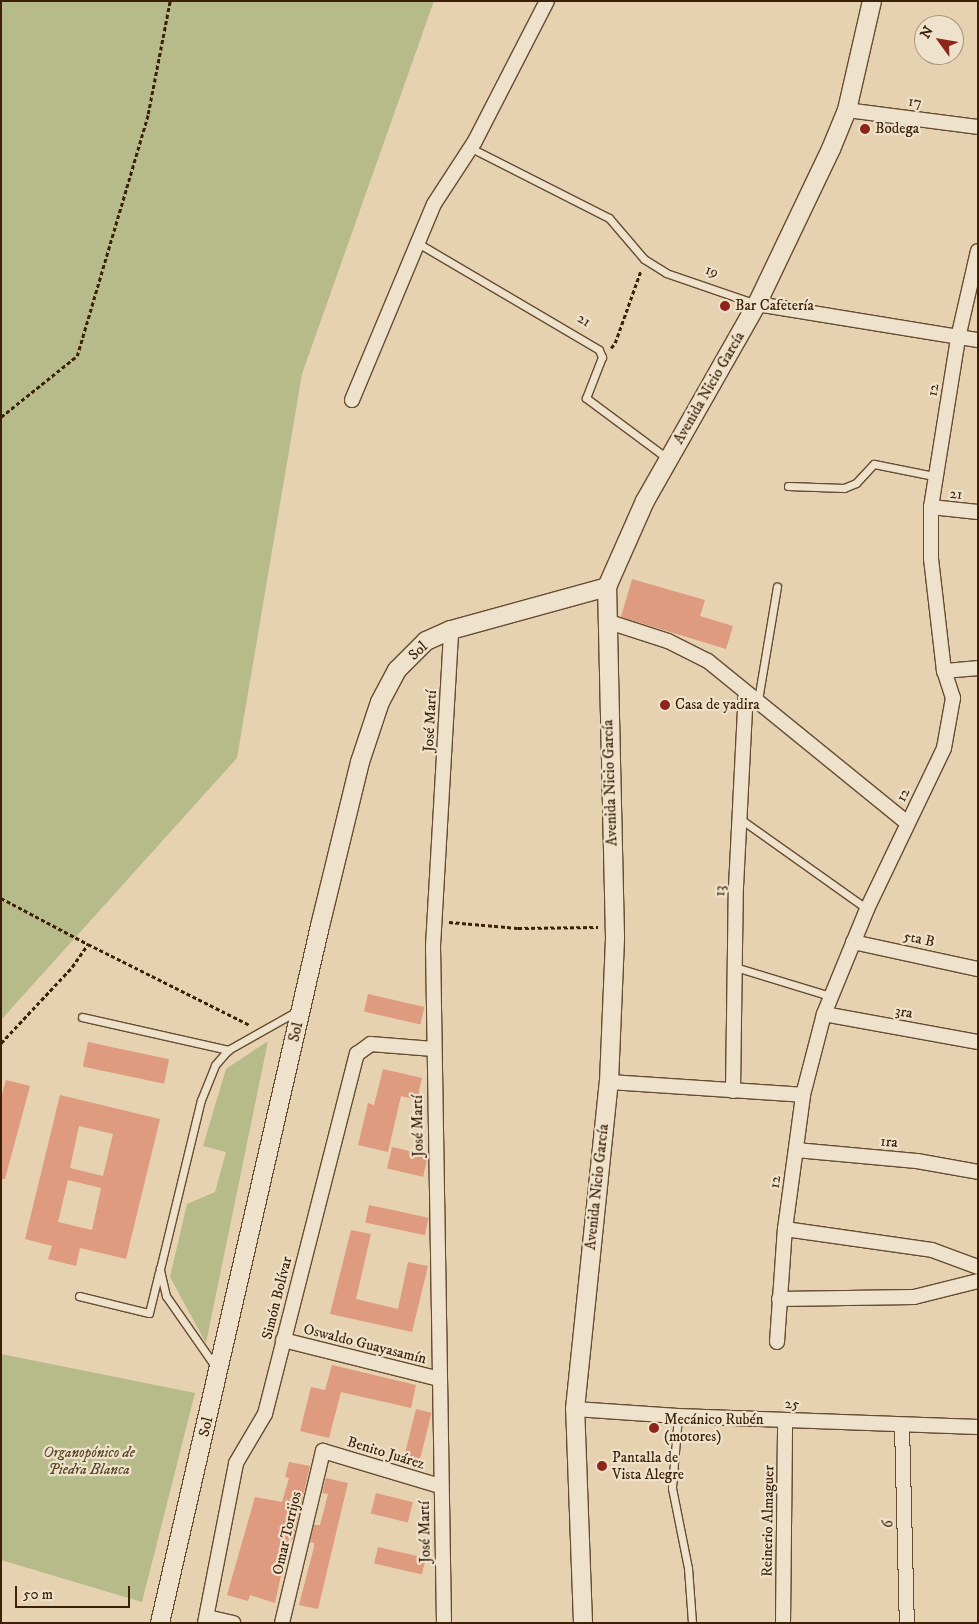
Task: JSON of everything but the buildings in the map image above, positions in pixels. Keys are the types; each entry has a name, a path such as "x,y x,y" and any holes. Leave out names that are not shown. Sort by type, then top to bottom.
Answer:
{"street":[{"path":"352,400 416,242 434,204 470,148 547,1"},
{"name":"Avenida Nicio García","path":"582,1623 575,1408 609,1082 615,927 606,621 607,587 645,501 757,304 847,110 872,1"},
{"name":"17","path":"847,110 978,127"},
{"name":"12","path":"777,1342 785,1229 803,1095 824,1014 867,909 944,748 953,698 944,671 931,558 931,507 934,476 958,338 978,251"},
{"name":"19","path":"757,304 978,340"},
{"name":"21","path":"931,507 978,512"},
{"name":"Sol","path":"160,1623 360,762 380,702 397,670 426,641 451,630 607,587"},
{"path":"606,621 668,641 708,661 907,823"},
{"name":"José Martí","path":"444,1623 433,1049 435,921 451,630"},
{"path":"944,671 978,668"},
{"name":"13","path":"734,1091 738,818 746,692"},
{"name":"5ta B","path":"854,942 978,969"},
{"name":"3ra","path":"824,1014 977,1040"},
{"name":"Simón Bolívar","path":"206,1620 236,1463 265,1414 357,1054 371,1044 433,1049"},
{"path":"609,1082 803,1095"},
{"name":"1ra","path":"796,1150 918,1161 978,1172"},
{"path":"785,1229 932,1250 978,1267"},
{"path":"779,1299 914,1297 978,1281"},
{"name":"Oswaldo Guayasamín","path":"283,1340 438,1379"},
{"name":"25","path":"575,1408 678,1416 978,1427"},
{"name":"Reinerio Almaguer","path":"783,1623 785,1420"},
{"name":"6","path":"902,1424 907,1623"},
{"name":"Benito Juárez","path":"323,1451 440,1486"},
{"name":"Omar Torrijos","path":"282,1623 323,1451"},
{"path":"206,1620 233,1623"}],"lane":[{"name":"19","path":"470,148 609,218 644,259 666,273 757,304"},
{"name":"21","path":"416,242 583,338 599,350 602,358"},
{"path":"602,358 586,398 668,459"},
{"name":"21","path":"788,486 844,488 856,482 874,464 934,476"},
{"path":"758,700 777,588"},
{"path":"738,818 867,909"},
{"path":"735,967 830,996"},
{"path":"79,1296 149,1313 201,1100 215,1065 228,1050 302,1009"},
{"path":"82,1017 228,1050"},
{"path":"160,1269 166,1296 218,1371"},
{"path":"678,1416 672,1488 688,1568 692,1623"}],"path":[{"path":"1,418 77,356 148,114 170,1"},
{"path":"602,358 615,343 644,259"},
{"path":"1,898 262,1031"},
{"path":"435,921 518,928 615,927"},
{"path":"1,1043 72,967 88,944"}],"green space":[{"path":"1,1 434,1 302,374 237,758 1,1020"},
{"path":"268,1041 206,1343 170,1277 187,1204 215,1192 226,1152 203,1146 226,1069"},
{"name":"Organopónico de Piedra Blanca","path":"1,1354 195,1393 142,1602 1,1560"}],"place":[{"name":"Bodega","path":"865,129"},
{"name":"Bar Cafetería","path":"725,306"},
{"name":"Casa de yadira","path":"665,705"},
{"name":"Mecánico Rubén (motores)","path":"654,1428"},
{"name":"Pantalla de Vista Alegre","path":"602,1466"}]}
